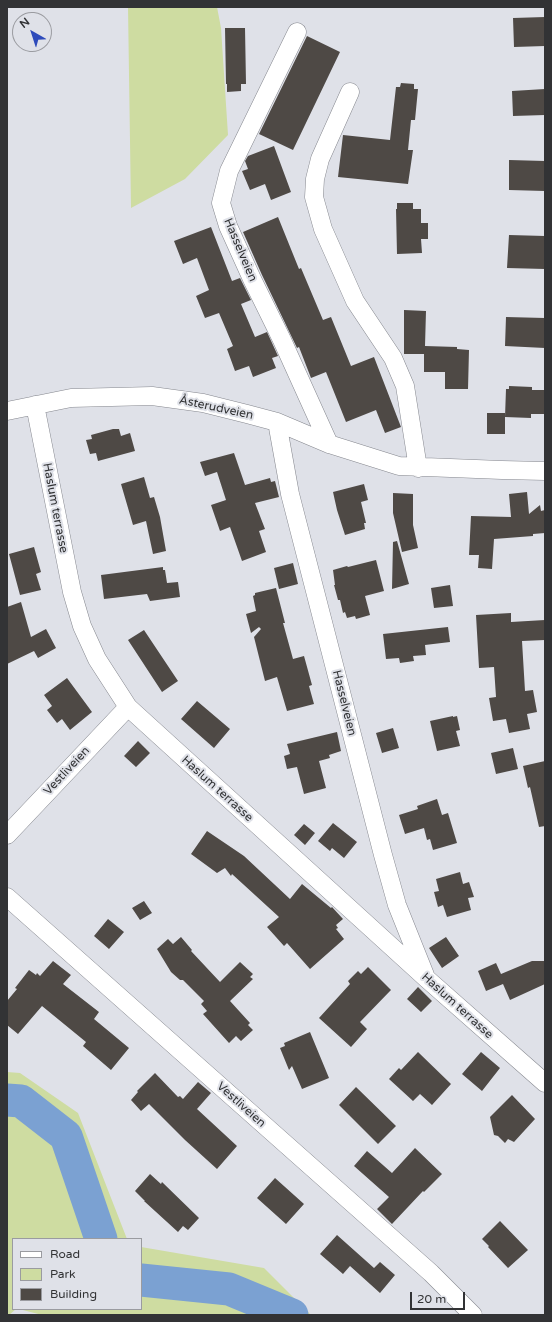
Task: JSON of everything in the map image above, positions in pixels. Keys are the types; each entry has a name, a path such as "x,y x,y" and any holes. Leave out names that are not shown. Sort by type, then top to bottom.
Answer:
{"street":[{"name":"Hasselveien","path":"297,32 229,171 221,203 228,226 329,444"},
{"path":"350,92 320,159 315,179 314,197 323,229 355,301 393,358 405,386 418,468"},
{"name":"Åsterudveien","path":"7,410 71,398 152,396 203,403 277,422 329,444 399,466 418,468 545,470"},
{"name":"Haslum terrasse","path":"35,405 72,592 82,626 97,659 128,707 427,979 545,1083"},
{"name":"Hasselveien","path":"277,422 290,494 383,855 397,905 427,979"},
{"name":"Vestliveien","path":"7,835 128,707"},
{"name":"Vestliveien","path":"7,897 431,1273 473,1315"}],"green space":[{"path":"128,7 217,7 221,28 228,135 185,179 131,208"},
{"path":"7,1072 20,1073 78,1113 127,1238 12,1238 12,1310 15,1310 7,1315"},
{"path":"142,1247 264,1268 311,1315 42,1315 23,1310 142,1310"}],"building":[{"path":"545,17 545,46 514,47 513,18"},
{"path":"225,28 245,28 246,84 241,84 241,91 227,92"},
{"path":"307,36 340,52 293,150 259,134"},
{"path":"401,83 414,84 414,89 418,89 415,120 411,120 408,150 413,150 408,184 338,177 343,135 390,140 396,87 400,87"},
{"path":"545,89 545,115 513,116 512,91"},
{"path":"274,146 291,192 271,200 265,184 250,190 242,171 248,169 245,161 248,156"},
{"path":"509,160 545,161 545,191 509,190"},
{"path":"397,203 413,203 413,209 421,209 421,223 428,223 428,239 421,239 422,253 397,254"},
{"path":"278,217 299,269 301,268 323,320 331,317 351,366 374,357 401,427 385,433 376,410 346,422 326,372 311,378 299,347 297,348 243,232"},
{"path":"211,227 232,281 240,278 251,300 241,304 255,337 267,332 278,356 272,358 276,368 253,377 249,366 235,371 227,349 233,346 219,313 205,318 196,296 209,290 197,258 183,264 174,241"},
{"path":"509,235 545,236 545,269 507,268"},
{"path":"404,310 426,311 425,346 457,347 457,349 469,350 468,389 445,389 445,372 424,372 424,354 404,354"},
{"path":"506,317 545,318 545,348 505,346"},
{"path":"509,386 532,387 532,390 545,390 545,414 531,414 531,418 505,417 506,389 509,389"},
{"path":"487,413 505,413 505,434 487,434"},
{"path":"113,429 119,429 121,436 130,433 135,451 98,461 96,453 90,454 86,440 92,439 91,435"},
{"path":"234,453 245,485 270,478 271,482 275,481 279,497 255,503 265,529 259,531 266,552 242,561 230,527 220,531 211,505 226,500 217,472 205,476 200,462"},
{"path":"144,477 150,498 154,497 160,517 166,551 153,554 146,521 133,525 121,484"},
{"path":"364,484 368,500 361,502 366,523 364,523 365,529 345,535 333,492"},
{"path":"527,492 529,514 540,505 541,511 545,510 545,533 533,534 533,536 494,539 492,569 478,568 479,555 469,555 471,516 511,517 509,494"},
{"path":"393,493 413,494 413,525 418,548 402,552 393,513"},
{"path":"397,541 409,584 392,589 393,542"},
{"path":"34,547 41,572 36,574 41,590 20,595 9,554"},
{"path":"376,560 384,591 365,596 370,615 356,619 355,616 347,618 345,612 343,613 340,600 338,600 334,585 333,570"},
{"path":"293,563 298,584 279,589 274,568"},
{"path":"163,567 163,570 165,570 167,583 178,582 180,597 150,601 147,594 104,599 101,575"},
{"path":"450,585 453,606 434,608 431,588"},
{"path":"276,588 285,623 283,623 293,659 304,656 312,685 309,686 314,704 287,711 277,677 265,681 254,637 261,629 259,627 251,633 246,614 256,611 253,596 255,593"},
{"path":"21,602 31,637 46,629 56,648 38,658 34,651 7,664 7,607"},
{"path":"511,613 511,622 545,620 545,640 522,641 525,691 533,690 537,712 527,714 530,729 509,733 506,719 493,721 489,698 496,697 494,667 479,668 476,615"},
{"path":"448,627 450,642 425,645 426,655 413,656 414,661 400,663 399,658 386,659 383,634"},
{"path":"144,630 178,681 162,692 128,640"},
{"path":"67,678 92,712 70,730 62,719 57,723 47,710 52,706 44,695"},
{"path":"197,701 230,729 214,748 181,719"},
{"path":"457,716 460,730 456,731 460,746 437,751 430,721"},
{"path":"393,728 399,748 382,753 376,733"},
{"path":"337,732 341,751 329,755 330,758 319,761 326,788 304,794 297,767 287,769 284,756 290,754 287,744"},
{"path":"138,741 150,753 136,767 124,756"},
{"path":"513,748 518,769 496,774 491,753"},
{"path":"545,761 545,826 539,827 530,787 528,788 523,766"},
{"path":"437,799 442,815 448,813 457,843 433,850 430,839 427,840 424,828 405,834 399,815 418,809 417,806"},
{"path":"333,823 357,842 344,858 332,848 330,851 318,841"},
{"path":"304,824 315,833 305,845 294,835"},
{"path":"207,831 244,856 290,899 302,884 331,908 332,907 343,919 336,925 338,928 336,929 344,939 310,969 287,943 284,946 267,927 279,917 232,874 231,876 225,868 217,873 191,854"},
{"path":"460,872 463,884 469,882 474,897 468,898 471,910 447,917 443,905 438,907 434,892 439,891 436,879"},
{"path":"144,901 152,913 140,920 132,908"},
{"path":"108,919 124,932 109,949 94,936"},
{"path":"181,937 192,950 191,951 220,982 240,962 253,974 250,977 253,979 230,1001 250,1023 248,1025 253,1030 241,1041 236,1036 229,1043 203,1014 207,1011 201,1004 204,1001 183,980 180,980 171,972 157,949 168,939 173,944"},
{"path":"446,937 459,956 442,968 429,948"},
{"path":"53,961 71,975 63,984 99,1012 94,1019 129,1048 111,1070 83,1046 86,1042 42,1006 18,1034 7,1025 7,1001 17,989 15,988 29,970 40,976"},
{"path":"532,961 545,961 545,984 510,1000 503,984 486,991 478,971 496,963 501,974"},
{"path":"368,967 391,990 360,1022 367,1029 351,1047 319,1018 350,984 348,981 358,971 361,974"},
{"path":"418,987 432,1001 421,1012 407,999"},
{"path":"310,1032 329,1078 302,1089 292,1066 289,1070 280,1048 285,1046 284,1043"},
{"path":"418,1052 451,1084 432,1105 420,1094 413,1101 389,1079 399,1068 401,1070"},
{"path":"481,1052 500,1068 482,1091 462,1074"},
{"path":"155,1073 178,1097 180,1096 183,1099 198,1082 211,1093 197,1109 237,1146 217,1169 149,1104 141,1111 131,1100 138,1092 137,1091"},
{"path":"356,1087 396,1126 378,1144 339,1105"},
{"path":"512,1095 535,1119 514,1142 508,1139 505,1143 498,1136 494,1135 490,1117"},
{"path":"415,1148 442,1174 424,1192 423,1191 392,1224 377,1209 389,1197 354,1166 367,1151 392,1173"},
{"path":"150,1174 161,1184 162,1182 199,1218 188,1230 183,1226 178,1232 135,1191"},
{"path":"275,1178 304,1204 286,1224 257,1198"},
{"path":"500,1221 528,1250 508,1268 482,1239"},
{"path":"337,1235 374,1268 380,1262 395,1275 380,1293 350,1266 343,1274 320,1254"}],"waterway":[{"path":"7,1100 21,1101 66,1136 101,1238"},
{"path":"142,1280 229,1289 292,1315"}]}
